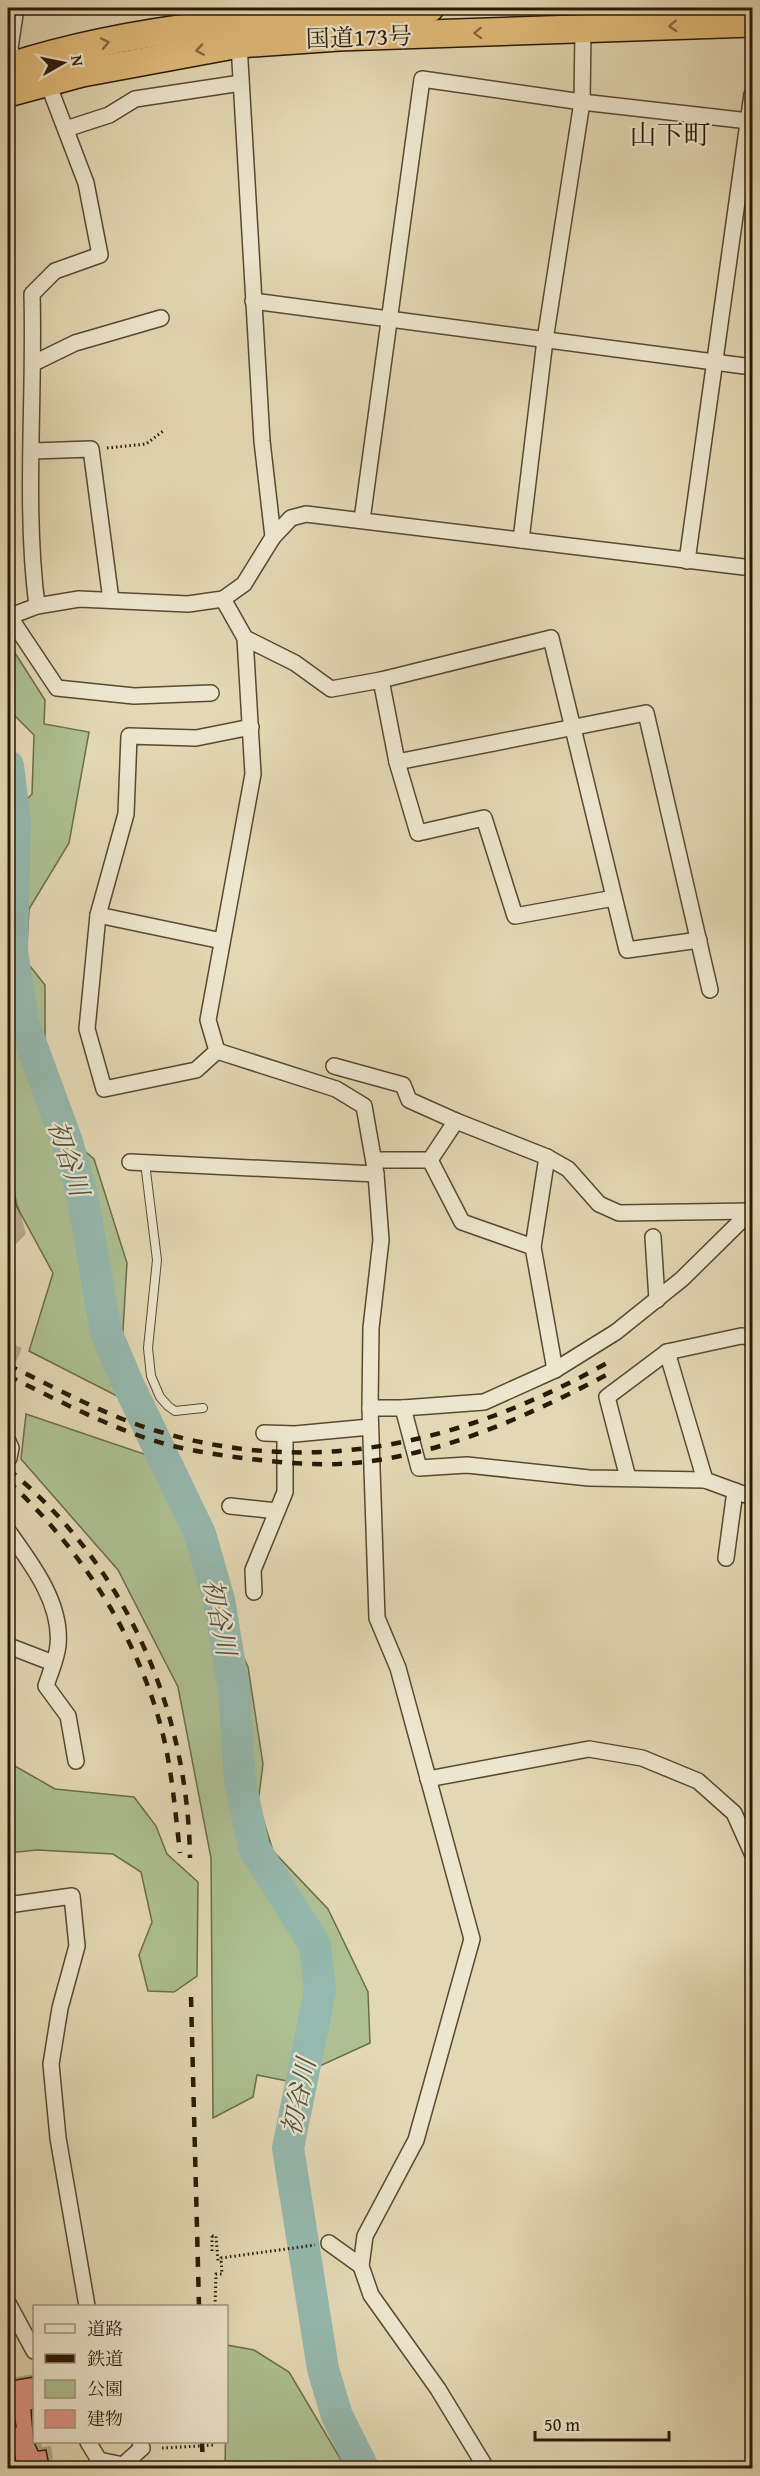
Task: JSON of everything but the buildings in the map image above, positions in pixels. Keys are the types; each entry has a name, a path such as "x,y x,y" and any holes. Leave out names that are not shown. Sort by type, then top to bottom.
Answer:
{"highway":[{"name":"国道173号","path":"11,66 80,48 238,20 430,8"},
{"name":"国道173号","path":"8,93 47,81 194,50 239,44 339,37 583,30 753,22"}],"street":[{"path":"11,66 10,48 16,8"},
{"path":"520,540 545,340 582,102 583,30"},
{"path":"239,44 262,441 273,537"},
{"path":"362,520 422,79 582,102 749,122"},
{"path":"37,606 31,562 34,363 32,294 55,271 100,255 86,183 47,81"},
{"path":"66,129 109,115 135,99 241,83"},
{"path":"687,561 715,362 745,201 749,122 753,94"},
{"path":"254,301 753,366"},
{"path":"34,363 75,343 161,318"},
{"path":"33,451 91,449 111,600"},
{"path":"211,693 134,696 57,688 8,616 37,606 79,599 188,604 223,598 244,584 273,537 291,518 306,514 753,568"},
{"path":"218,1051 208,1020 253,774 245,638 223,598"},
{"path":"245,638 295,663 331,689 381,680 551,638 627,950 699,940"},
{"path":"381,680 397,762 418,833 484,818 515,916 614,898"},
{"path":"397,762 646,713 710,990"},
{"path":"218,1051 196,1070 104,1089 87,1029 98,915 126,814 129,736 196,738 251,727"},
{"path":"98,915 222,941"},
{"path":"218,1051 336,1089 364,1106 375,1167 381,1240 371,1328 370,1427 376,1618 398,1668 472,1939 416,2140 365,2236 362,2266 371,2295 438,2389 486,2469"},
{"path":"334,1066 403,1085 410,1100 547,1157 568,1169 599,1204 619,1213 752,1211"},
{"path":"138,1162 375,1167 430,1160 456,1121"},
{"path":"547,1157 533,1247 555,1370"},
{"path":"430,1160 462,1222 533,1247"},
{"path":"370,1408 484,1402 555,1370 616,1332 682,1280 752,1211"},
{"path":"653,1237 657,1300"},
{"path":"628,1478 608,1397 667,1352 741,1336 753,1337"},
{"path":"667,1352 705,1480"},
{"path":"403,1408 419,1468 467,1465 589,1478 705,1480 740,1493 726,1558"},
{"path":"264,1433 285,1434 370,1427"},
{"path":"254,1592 253,1569 285,1492 285,1434"},
{"path":"8,1441 11,1448 9,1458"},
{"path":"230,1506 277,1511"},
{"path":"8,1531 34,1568 59,1623 58,1648 46,1686 68,1716 76,1761"},
{"path":"8,1651 14,1648 53,1663"},
{"path":"428,1779 589,1749 642,1758 698,1781 734,1813 753,1853"},
{"path":"8,1905 72,1896 77,1946 60,2008 51,2064 58,2138 87,2305"},
{"path":"329,2243 362,2266"},
{"path":"8,2303 33,2349"},
{"path":"89,2443 99,2460 123,2465 142,2448 140,2443"}],"lane":[{"path":"138,1162 157,1260 148,1348 151,1376 160,1397 175,1411 203,1408"}],"path":[{"path":"91,449 146,444 163,431"},
{"path":"212,2252 212,2236 216,2236 218,2261 221,2262"},
{"path":"215,2305 216,2274 222,2274 221,2258 329,2243"},
{"path":"162,2448 215,2445 215,2443"}],"green space":[{"path":"8,642 45,700 44,724 89,732 69,843 29,909 26,961 45,985 45,1118 94,1159 127,1263 119,1397 29,1351 53,1273 16,1205 8,1134 8,818 32,794 34,735 8,709"},
{"path":"26,1414 150,1456 248,1667 263,1764 258,1803 273,1851 328,1909 368,1992 370,2043 287,2081 257,2075 253,2097 213,2118 211,1858 178,1687 118,1570 21,1459"},
{"path":"8,1762 55,1789 134,1797 156,1826 167,1854 198,1882 197,1976 174,1992 148,1991 139,1955 152,1922 141,1872 113,1854 37,1850 8,1853"},
{"path":"228,2345 254,2350 289,2372 346,2468 225,2468 225,2443 228,2443"}],"waterway":[{"name":"初谷川","path":"8,766 15,822 12,951 23,1022 67,1142 82,1194 106,1332 128,1384 200,1534 219,1600 234,1690 240,1782 254,1848 315,1945 320,1991 288,2148 323,2369 337,2416 363,2468"}],"railway":[{"path":"8,1365 81,1401 138,1425 216,1445 275,1452 332,1451 389,1445 444,1432 499,1414 553,1391 607,1363"},
{"path":"8,1376 95,1418 160,1443 195,1451 278,1462 338,1464 374,1461 445,1445 514,1419 612,1372"},
{"path":"8,1469 49,1507 86,1549 116,1595 142,1643 162,1694 177,1748 186,1802 190,1858"},
{"path":"8,1481 62,1538 86,1570 126,1637 143,1673 166,1748 180,1853"},
{"path":"191,1997 199,2305"},
{"path":"202,2443 203,2468"}],"district":[{"name":"山下町","path":"670,134"}]}
